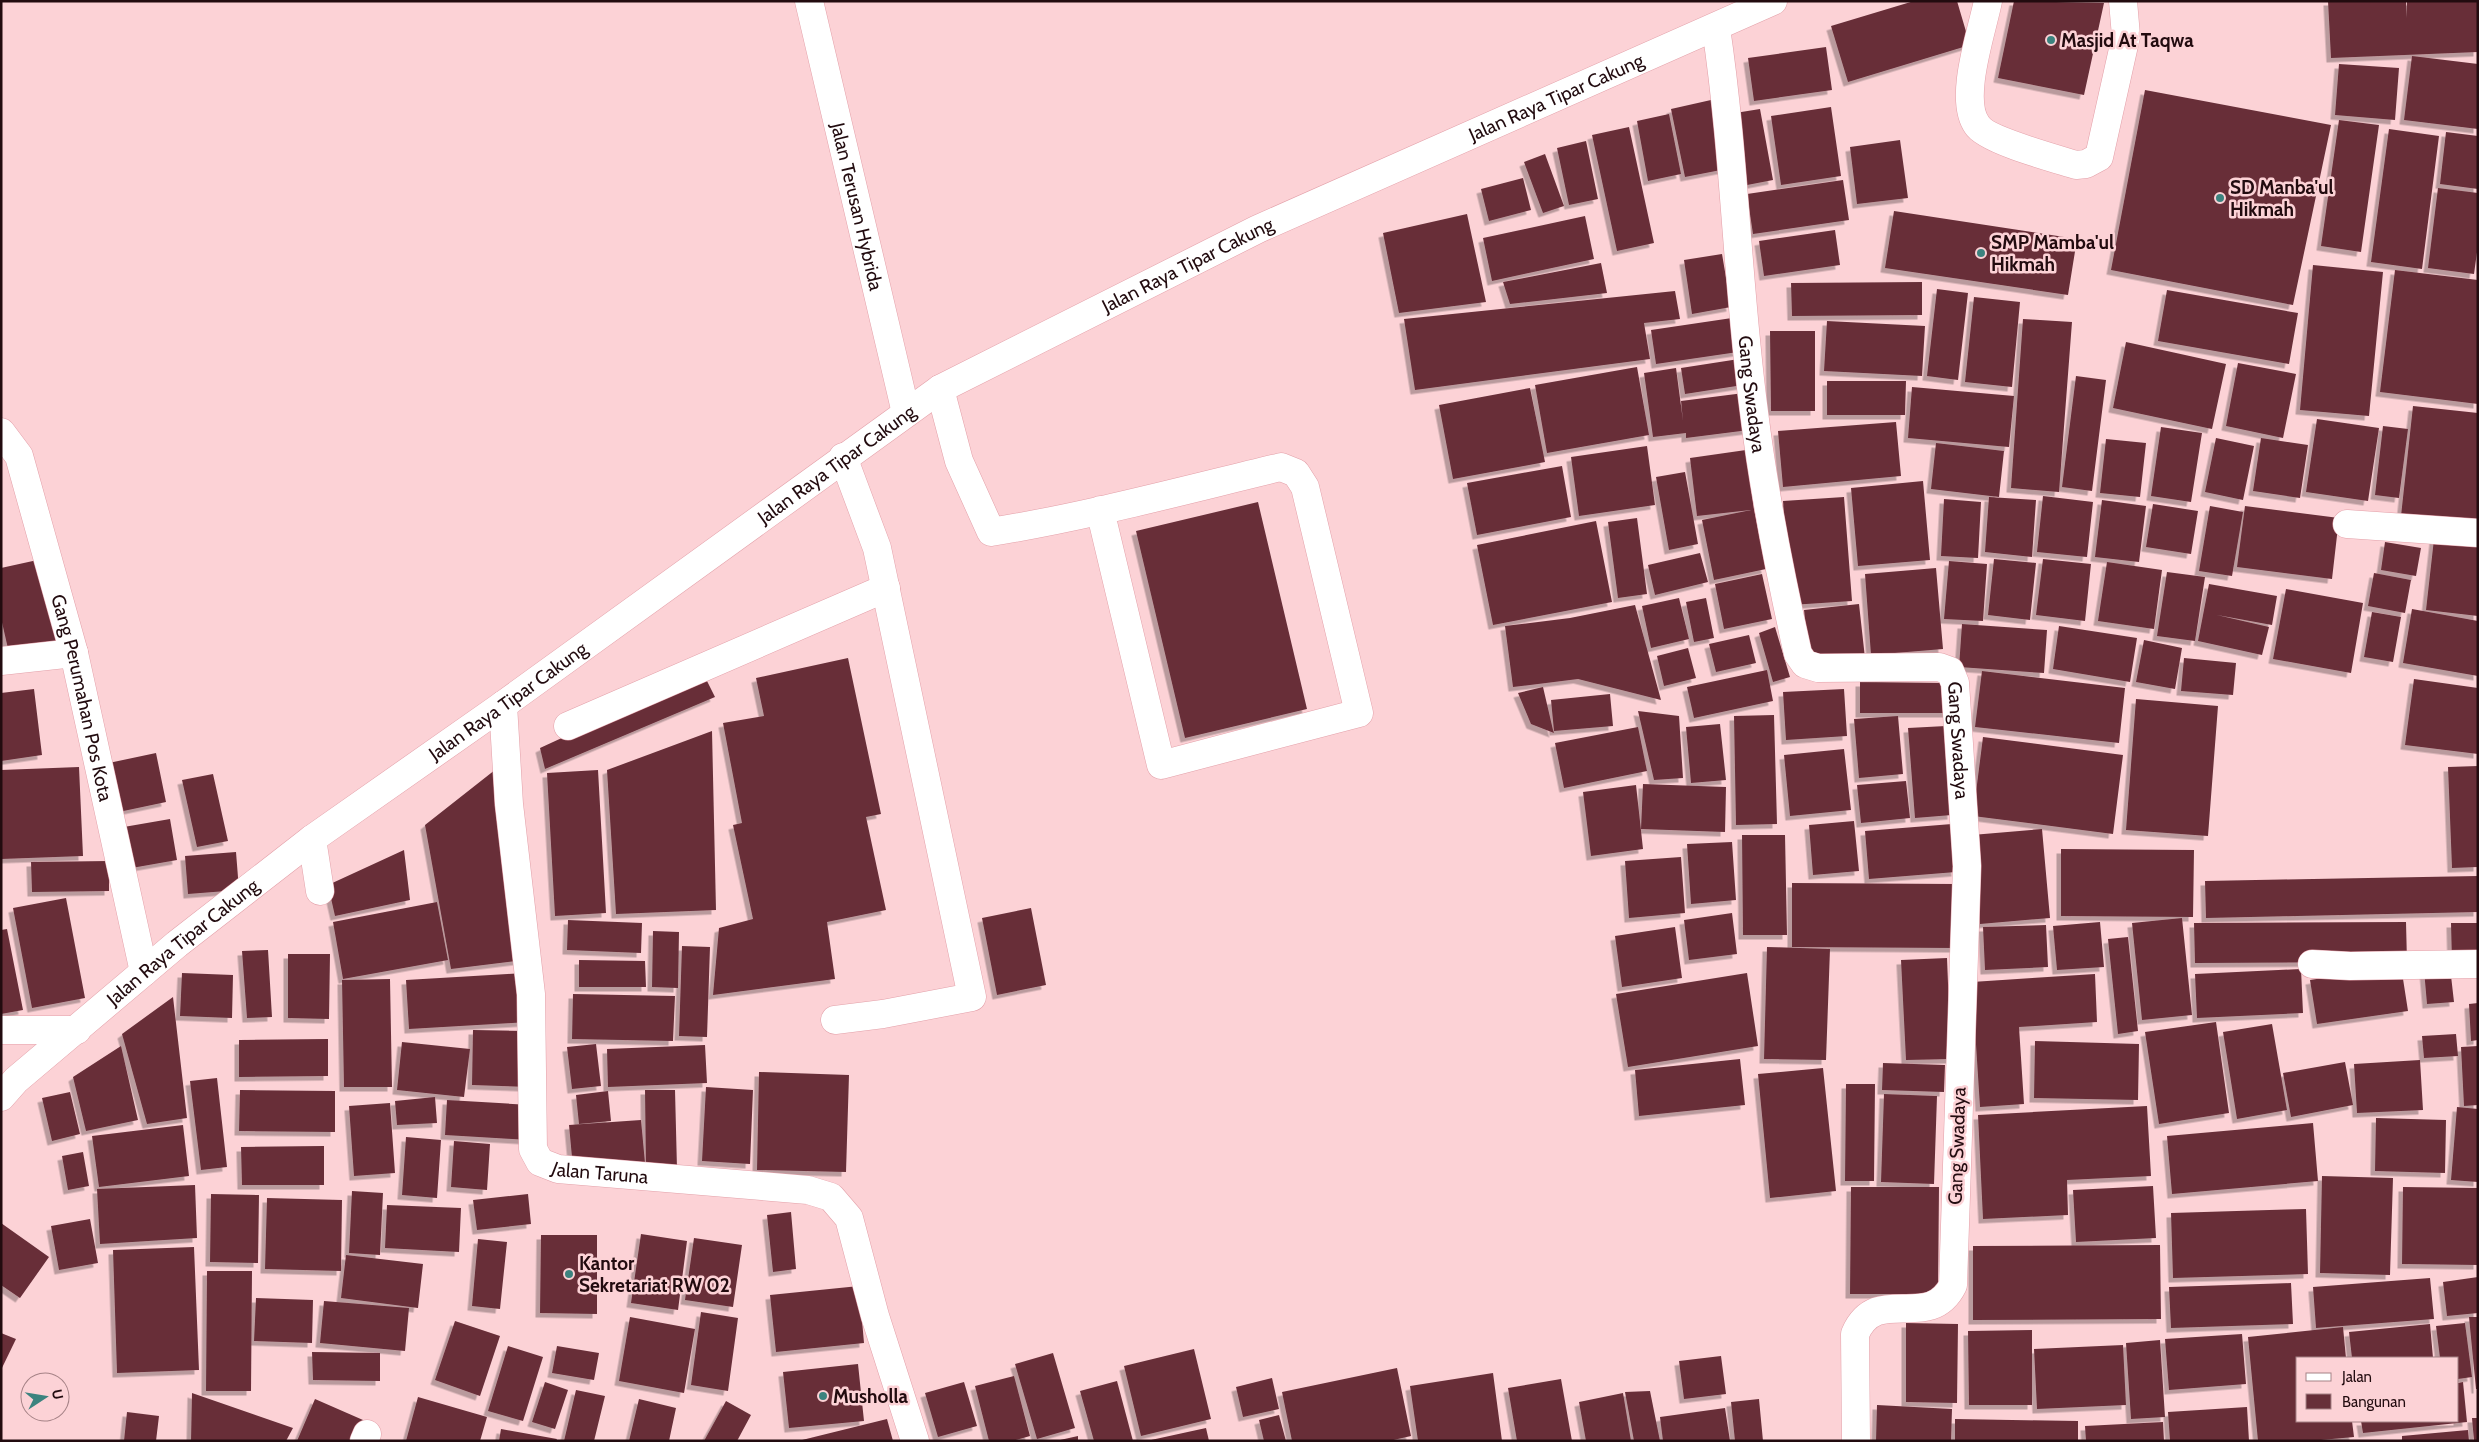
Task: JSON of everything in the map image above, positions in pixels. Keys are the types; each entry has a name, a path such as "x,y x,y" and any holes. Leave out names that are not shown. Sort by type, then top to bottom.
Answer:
{"street":[{"name":"Jalan Terusan Hybrida","path":"809,1 906,413"},
{"name":"Jalan Raya Tipar Cakung","path":"1,1097 16,1080 144,972 312,839 503,705 843,457 940,389 1258,229 1546,100 1716,28 1773,1"},
{"path":"1988,1 1970,86 1970,106 1977,126 1991,136 2076,165 2086,164 2099,157 2126,36 2123,1"},
{"name":"Gang Swadaya","path":"1716,28 1726,93 1754,412 1782,582 1798,654 1804,664 1818,668 1939,667 1950,670 1955,683 1968,866 1953,1286 1947,1297 1924,1308 1875,1310 1860,1321 1855,1334 1856,1441"},
{"path":"940,389 959,461 991,532 1051,522 1100,510 1281,467 1296,473 1305,487 1358,713 1161,765 1100,510"},
{"name":"Gang Perumahan Pos Kota","path":"1,432 19,456 74,653 144,972"},
{"path":"835,1020 883,1014 972,997 877,548 843,457"},
{"path":"2347,524 2478,533"},
{"path":"568,726 886,588"},
{"path":"1,662 74,653"},
{"name":"Jalan Taruna","path":"503,705 510,804 532,994 533,1148 540,1162 558,1169 808,1190 832,1197 849,1218 875,1316 915,1441"},
{"path":"312,839 320,891"},
{"path":"2312,964 2350,966 2478,964"},
{"path":"1,1030 77,1030"}],"building":[{"path":"1914,1 1957,1 1970,45 1848,82 1831,26"},
{"name":"Masjid At Taqwa","path":"2014,1 2104,3 2084,95 1998,78"},
{"path":"2328,1 2406,1 2407,18 2407,1 2478,1 2478,52 2331,58"},
{"path":"1826,47 1832,90 1754,101 1748,58"},
{"path":"2412,56 2478,64 2478,129 2404,120"},
{"path":"2339,64 2399,68 2395,120 2335,115"},
{"name":"SD Manba'ul Hikmah","path":"2145,90 2331,125 2293,305 2111,270"},
{"path":"1711,100 1726,169 1685,177 1671,109"},
{"path":"1831,107 1841,176 1781,185 1771,116"},
{"path":"1760,109 1773,180 1742,186 1729,114"},
{"path":"1669,114 1681,174 1648,181 1637,121"},
{"path":"2339,120 2379,125 2361,252 2321,246"},
{"path":"1629,127 1654,243 1617,251 1592,135"},
{"path":"2389,129 2439,136 2422,269 2371,262"},
{"path":"2446,132 2478,136 2478,189 2440,184"},
{"path":"1900,140 1908,198 1857,204 1850,147"},
{"path":"1586,141 1598,199 1569,205 1557,148"},
{"path":"1545,154 1564,206 1543,213 1524,162"},
{"path":"1523,178 1531,210 1489,221 1481,189"},
{"path":"1843,180 1849,220 1753,234 1747,194"},
{"path":"2438,188 2478,193 2478,245 2474,274 2428,268"},
{"name":"SMP Mamba'ul Hikmah","path":"1894,211 2077,239 2068,295 1885,268"},
{"path":"1467,214 1486,302 1399,313 1383,233"},
{"path":"1585,216 1594,259 1492,281 1483,238"},
{"path":"1835,230 1840,265 1764,276 1759,241"},
{"path":"1722,254 1731,307 1692,314 1684,260"},
{"path":"1601,263 1607,293 1510,304 1503,282"},
{"path":"2313,265 2383,272 2369,416 2300,410"},
{"path":"2395,270 2478,280 2478,404 2380,392"},
{"path":"1922,282 1922,315 1792,316 1791,283"},
{"path":"1937,289 1968,293 1958,380 1927,376"},
{"path":"2167,290 2298,313 2289,364 2158,341"},
{"path":"1675,291 1680,319 1644,323 1650,359 1415,390 1404,319"},
{"path":"1974,297 2020,302 2012,387 1965,382"},
{"path":"1732,318 1738,352 1656,364 1651,330"},
{"path":"2023,319 2072,322 2059,492 2011,488"},
{"path":"1827,321 1925,326 1922,376 1824,371"},
{"path":"1770,331 1815,331 1815,411 1771,411"},
{"path":"2126,342 2226,364 2212,429 2113,408"},
{"path":"1739,359 1743,385 1685,394 1681,368"},
{"path":"2238,363 2296,374 2283,438 2226,426"},
{"path":"1637,367 1649,435 1547,453 1535,385"},
{"path":"1676,368 1683,421 1681,401 1744,393 1749,430 1686,438 1686,433 1653,437 1644,373"},
{"path":"2076,376 2106,380 2092,491 2062,487"},
{"path":"1827,381 1906,381 1905,415 1827,415"},
{"path":"1912,387 2014,396 2009,447 1908,438"},
{"path":"1530,388 1545,462 1453,479 1439,405"},
{"path":"2413,406 2478,413 2478,525 2401,516"},
{"path":"2317,419 2379,428 2368,501 2306,492"},
{"path":"1896,422 1901,476 1783,487 1778,431"},
{"path":"2383,426 2408,429 2399,498 2375,495"},
{"path":"2161,427 2202,433 2191,502 2151,496"},
{"path":"2216,438 2254,446 2243,500 2205,492"},
{"path":"2261,438 2308,445 2300,498 2253,491"},
{"path":"2106,439 2146,443 2140,497 2100,493"},
{"path":"1936,443 2004,451 1999,497 1931,489"},
{"path":"1647,446 1655,505 1579,516 1571,457"},
{"path":"1746,450 1754,509 1766,569 1714,580 1702,520 1751,510 1697,516 1690,458"},
{"path":"1562,466 1571,517 1477,535 1467,483"},
{"path":"1685,472 1698,544 1669,550 1656,477"},
{"path":"1923,481 1930,560 1858,566 1851,488"},
{"path":"2043,496 2093,502 2087,557 2037,552"},
{"path":"1844,497 1852,601 1791,605 1783,501"},
{"path":"1989,497 2036,500 2032,557 1985,552"},
{"path":"1944,499 1981,502 1978,558 1941,556"},
{"path":"2102,500 2146,506 2139,562 2095,557"},
{"path":"1258,502 1307,709 1185,738 1136,531"},
{"path":"2153,504 2198,511 2191,554 2146,547"},
{"path":"2210,506 2243,512 2232,576 2199,571"},
{"path":"2245,506 2339,518 2332,579 2237,567"},
{"path":"1637,518 1647,594 1618,598 1608,522"},
{"path":"1596,521 1612,602 1493,625 1477,545"},
{"path":"2434,539 2478,544 2478,616 2426,610"},
{"path":"2385,542 2421,548 2416,576 2381,570"},
{"path":"1700,553 1708,582 1655,595 1648,565"},
{"path":"42,559 61,641 9,653 1,618 1,568"},
{"path":"1994,559 2036,563 2030,620 1988,615"},
{"path":"2043,559 2091,564 2085,621 2036,615"},
{"path":"1949,561 1987,564 1983,621 1944,619"},
{"path":"2107,562 2162,570 2154,629 2098,621"},
{"path":"1936,568 1943,649 1871,655 1865,574"},
{"path":"2167,572 2205,577 2195,641 2157,636"},
{"path":"2374,573 2411,580 2405,613 2368,606"},
{"path":"1762,574 1772,619 1724,629 1715,584"},
{"path":"2209,584 2277,596 2272,625 2217,615 2269,627 2262,655 2198,641"},
{"path":"2286,589 2363,603 2351,673 2273,659"},
{"path":"1679,598 1689,639 1651,648 1642,606"},
{"path":"1706,598 1714,638 1694,642 1686,602"},
{"path":"1859,604 1865,658 1810,664 1804,610"},
{"path":"1635,605 1661,700 1578,679 1513,687 1505,626 1570,618"},
{"path":"2412,609 2478,621 2478,676 2403,663"},
{"path":"2372,612 2401,617 2393,662 2364,657"},
{"path":"1962,624 2047,630 2044,673 1959,667"},
{"path":"2059,626 2137,638 2130,682 2053,669"},
{"path":"1775,627 1790,677 1773,682 1759,633"},
{"path":"1749,635 1756,663 1716,672 1709,644"},
{"path":"2144,640 2182,648 2175,689 2136,682"},
{"path":"1688,648 1696,678 1664,686 1657,656"},
{"path":"848,658 881,814 866,817 886,910 827,922 835,979 713,995 719,928 753,919 733,825 742,823 723,723 764,716 756,678"},
{"path":"2184,658 2236,663 2233,695 2181,691"},
{"path":"1767,670 1773,701 1694,718 1687,687"},
{"path":"1982,671 2125,688 2119,743 1975,727"},
{"path":"703,673 715,697 545,769 540,748"},
{"path":"2414,679 2478,688 2478,754 2405,745"},
{"path":"1860,682 1948,683 1948,713 1860,713"},
{"path":"1543,687 1554,733 1531,724 1518,693"},
{"path":"34,689 42,755 1,761 1,693"},
{"path":"1844,689 1847,736 1786,740 1783,692"},
{"path":"1610,694 1613,726 1554,731 1551,700"},
{"path":"2136,699 2218,706 2208,836 2126,830"},
{"path":"1638,711 1679,716 1683,778 1654,780"},
{"path":"1774,715 1777,824 1736,825 1734,716"},
{"path":"1898,716 1903,774 1859,778 1854,719"},
{"path":"1720,724 1726,780 1691,783 1686,727"},
{"path":"1946,726 1952,815 1915,818 1908,728"},
{"path":"1638,727 1647,771 1564,788 1555,743"},
{"path":"712,731 716,910 616,914 607,770"},
{"path":"1983,737 2123,755 2113,834 1973,816"},
{"path":"1844,749 1851,810 1790,816 1784,755"},
{"path":"156,753 166,802 114,813 104,764"},
{"path":"500,766 524,960 451,969 425,825"},
{"path":"2478,766 2478,867 2452,868 2448,767"},
{"path":"79,767 83,856 1,859 1,770"},
{"path":"598,770 606,913 555,916 547,773"},
{"path":"213,774 228,841 197,847 182,780"},
{"path":"1906,781 1910,818 1861,823 1857,785"},
{"path":"1643,784 1726,787 1725,832 1641,829"},
{"path":"1636,785 1643,849 1591,856 1583,792"},
{"path":"170,819 177,860 126,869 118,828"},
{"path":"1854,821 1859,871 1813,875 1809,825"},
{"path":"1952,824 1956,872 1869,879 1865,831"},
{"path":"2042,829 2050,918 1980,924 1972,835"},
{"path":"1742,835 1785,835 1787,935 1743,935"},
{"path":"1732,842 1736,900 1691,904 1687,844"},
{"path":"2061,849 2194,850 2193,917 2061,916"},
{"path":"404,850 410,900 335,916 328,885"},
{"path":"236,852 239,890 188,894 185,856"},
{"path":"1681,857 1685,913 1629,918 1625,861"},
{"path":"109,861 109,891 32,892 31,862"},
{"path":"2478,876 2478,912 2206,918 2205,881"},
{"path":"1792,883 1955,884 1955,948 1792,947"},
{"path":"66,898 85,998 32,1008 13,908"},
{"path":"437,902 448,960 343,979 333,922"},
{"path":"1031,908 1046,985 997,995 982,918"},
{"path":"1732,913 1737,954 1689,960 1684,920"},
{"path":"2182,918 2192,1015 2142,1020 2132,923"},
{"path":"568,920 642,923 641,953 567,950"},
{"path":"2100,922 2104,967 2057,970 2053,926"},
{"path":"2406,922 2407,962 2195,963 2194,923"},
{"path":"2451,923 2478,923 2478,963 2452,963"},
{"path":"2046,925 2048,967 1985,970 1983,927"},
{"path":"1675,927 1682,978 1622,987 1615,936"},
{"path":"7,929 23,1010 1,1014 1,930"},
{"path":"653,931 679,932 678,988 652,987"},
{"path":"2128,937 2138,1031 2118,1034 2108,939"},
{"path":"682,946 710,947 707,1037 679,1036"},
{"path":"1767,947 1830,949 1826,1060 1764,1059"},
{"path":"268,950 272,1017 247,1018 242,951"},
{"path":"288,954 330,954 329,1019 288,1018"},
{"path":"1947,958 1951,1059 1906,1060 1901,960"},
{"path":"579,960 645,961 646,987 579,987"},
{"path":"2401,966 2408,1011 2317,1024 2310,980"},
{"path":"2450,967 2454,1002 2427,1004 2424,970"},
{"path":"2301,969 2303,1013 2197,1018 2195,974"},
{"path":"182,973 233,975 232,1018 180,1016"},
{"path":"524,973 528,1022 409,1029 406,980"},
{"path":"1747,973 1758,1046 1628,1067 1616,994"},
{"path":"2095,974 2097,1022 2019,1027 2024,1104 1980,1107 1972,982"},
{"path":"390,979 392,1087 344,1087 342,980"},
{"path":"573,994 675,996 673,1041 572,1039"},
{"path":"173,997 187,1118 147,1124 122,1034"},
{"path":"2478,1003 2478,1040 2471,1041 2469,1004"},
{"path":"2216,1022 2229,1113 2159,1124 2145,1032"},
{"path":"2272,1024 2287,1110 2237,1119 2223,1032"},
{"path":"473,1030 529,1031 528,1087 472,1085"},
{"path":"2456,1034 2458,1056 2424,1058 2422,1036"},
{"path":"328,1039 328,1076 239,1077 239,1040"},
{"path":"2035,1041 2139,1044 2138,1100 2034,1098"},
{"path":"402,1042 470,1049 464,1097 397,1090"},
{"path":"596,1044 601,1086 572,1089 567,1047"},
{"path":"705,1045 707,1083 608,1087 607,1049"},
{"path":"121,1046 138,1120 86,1131 73,1077"},
{"path":"2478,1046 2478,1105 2464,1106 2461,1047"},
{"path":"1740,1059 1745,1105 1639,1116 1635,1070"},
{"path":"2420,1060 2423,1110 2357,1113 2354,1064"},
{"path":"2345,1062 2353,1105 2291,1117 2283,1073"},
{"path":"1883,1063 1945,1065 1944,1092 1882,1090"},
{"path":"1823,1068 1836,1191 1770,1198 1758,1074"},
{"path":"759,1072 849,1075 846,1172 757,1170"},
{"path":"217,1078 227,1167 201,1170 190,1081"},
{"path":"1846,1084 1875,1084 1874,1181 1845,1181"},
{"path":"706,1087 753,1090 750,1164 702,1161"},
{"path":"240,1090 335,1091 335,1132 239,1131"},
{"path":"645,1090 675,1090 677,1169 646,1170"},
{"path":"608,1091 611,1121 579,1124 576,1095"},
{"path":"70,1092 80,1134 52,1141 42,1098"},
{"path":"1884,1094 1937,1096 1934,1184 1881,1182"},
{"path":"435,1097 437,1123 397,1125 395,1101"},
{"path":"447,1100 531,1105 529,1140 445,1135"},
{"path":"390,1103 395,1173 354,1176 349,1106"},
{"path":"2147,1106 2151,1176 2067,1180 2068,1215 1983,1219 1978,1115"},
{"path":"2457,1107 2478,1109 2478,1182 2451,1180"},
{"path":"2376,1118 2446,1120 2445,1173 2375,1171"},
{"path":"641,1120 645,1163 573,1168 569,1125"},
{"path":"2313,1123 2318,1181 2172,1194 2167,1136"},
{"path":"183,1125 189,1176 99,1187 92,1136"},
{"path":"406,1137 441,1140 437,1198 402,1195"},
{"path":"454,1141 490,1144 487,1190 451,1187"},
{"path":"324,1146 324,1185 242,1185 241,1147"},
{"path":"83,1152 89,1186 68,1190 62,1156"},
{"path":"2322,1176 2393,1178 2390,1275 2320,1273"},
{"path":"195,1185 197,1238 100,1244 97,1189"},
{"path":"2153,1186 2156,1238 2076,1242 2073,1190"},
{"path":"1851,1187 1939,1187 1938,1294 1850,1294"},
{"path":"2403,1187 2478,1188 2478,1265 2402,1264"},
{"path":"352,1191 383,1193 380,1255 349,1253"},
{"path":"211,1194 259,1195 258,1263 210,1262"},
{"path":"528,1194 531,1224 477,1230 473,1200"},
{"path":"267,1198 342,1200 341,1271 265,1269"},
{"path":"387,1205 461,1208 459,1252 385,1248"},
{"path":"2306,1209 2308,1274 2173,1278 2171,1213"},
{"path":"791,1212 796,1269 773,1272 767,1215"},
{"path":"90,1219 98,1263 59,1270 51,1226"},
{"path":"1,1223 49,1257 20,1298 1,1285"},
{"path":"641,1234 687,1241 678,1310 631,1303"},
{"name":"Kantor Sekretariat RW 02","path":"541,1235 597,1235 597,1314 540,1313"},
{"path":"694,1238 742,1245 733,1307 685,1300"},
{"path":"478,1239 507,1242 500,1309 472,1306"},
{"path":"2160,1245 2161,1319 1973,1320 1973,1246"},
{"path":"194,1247 199,1370 117,1373 113,1250"},
{"path":"346,1255 423,1264 418,1308 341,1298"},
{"path":"207,1271 252,1271 251,1391 206,1391"},
{"path":"2478,1277 2478,1313 2447,1316 2443,1282"},
{"path":"2430,1278 2434,1319 2316,1328 2313,1287"},
{"path":"2291,1283 2293,1324 2171,1328 2169,1287"},
{"path":"859,1286 864,1343 776,1352 770,1295"},
{"path":"256,1298 313,1300 312,1343 254,1341"},
{"path":"324,1301 409,1308 405,1351 320,1343"},
{"path":"701,1312 738,1318 728,1391 691,1385"},
{"path":"630,1317 695,1329 684,1393 619,1381"},
{"path":"2469,1317 2478,1317 2478,1389 2476,1389"},
{"path":"455,1321 500,1336 480,1396 435,1380"},
{"path":"1906,1323 1958,1324 1957,1403 1906,1402"},
{"path":"2465,1323 2472,1377 2459,1379 2459,1357 2440,1357 2436,1326"},
{"path":"2430,1324 2433,1357 2352,1357 2349,1332"},
{"path":"2343,1327 2346,1357 2296,1357 2296,1422 2352,1422 2354,1437 2310,1441 2258,1441 2248,1337"},
{"path":"2032,1330 2032,1405 1969,1405 1968,1331"},
{"path":"1,1333 16,1339 1,1370"},
{"path":"2242,1334 2246,1384 2169,1390 2165,1339"},
{"path":"2160,1340 2165,1417 2131,1419 2126,1343"},
{"path":"2123,1345 2126,1405 2037,1409 2034,1349"},
{"path":"508,1346 543,1357 523,1421 488,1411"},
{"path":"557,1346 599,1353 594,1380 552,1373"},
{"path":"1194,1349 1211,1419 1141,1436 1124,1366"},
{"path":"312,1352 380,1353 380,1381 313,1380"},
{"path":"1053,1353 1075,1428 1037,1439 1015,1364"},
{"path":"1721,1356 1726,1394 1684,1399 1679,1361"},
{"name":"Musholla","path":"858,1364 864,1421 789,1428 783,1372"},
{"path":"1397,1368 1411,1436 1389,1441 1292,1441 1282,1392"},
{"path":"1493,1373 1502,1441 1418,1441 1410,1386"},
{"path":"1014,1376 1030,1436 1012,1441 989,1441 975,1386"},
{"path":"1272,1378 1279,1409 1243,1417 1236,1387"},
{"path":"1561,1379 1572,1441 1517,1441 1508,1388"},
{"path":"1117,1381 1133,1441 1094,1441 1080,1391"},
{"path":"545,1382 568,1390 555,1429 532,1422"},
{"path":"964,1382 977,1426 938,1437 925,1393"},
{"path":"2463,1382 2467,1422 2363,1433 2361,1422 2459,1422 2459,1383"},
{"path":"576,1390 605,1396 594,1441 564,1441"},
{"path":"1650,1391 1660,1441 1634,1441 1625,1392"},
{"path":"192,1393 293,1428 286,1441 191,1441"},
{"path":"1623,1393 1631,1441 1586,1441 1579,1402"},
{"path":"418,1397 487,1417 480,1441 406,1441"},
{"path":"315,1399 363,1420 354,1441 297,1441"},
{"path":"639,1399 676,1408 669,1441 629,1441"},
{"path":"1759,1399 1763,1441 1735,1441 1731,1402"},
{"path":"726,1401 751,1415 737,1441 704,1441"},
{"path":"1877,1405 1952,1409 1951,1441 1876,1441"},
{"path":"2247,1407 2249,1441 2170,1441 2168,1412"},
{"path":"1725,1408 1730,1441 1663,1441 1660,1417"},
{"path":"127,1412 159,1416 156,1441 124,1441"},
{"path":"1279,1415 1286,1441 1264,1441 1259,1420"},
{"path":"2472,1418 2478,1418 2478,1441 2474,1441"},
{"path":"887,1419 893,1441 802,1441 802,1440"},
{"path":"1955,1419 2078,1421 2078,1441 1955,1441"},
{"path":"2163,1422 2164,1441 2086,1441 2085,1426"},
{"path":"1206,1428 1209,1441 1151,1441 1151,1440"},
{"path":"501,1429 557,1439 556,1441 499,1441"},
{"path":"2468,1430 2469,1441 2402,1441 2402,1436"},
{"path":"1078,1436 1078,1441 1060,1441 1060,1440"}],"place":[{"name":"Masjid At Taqwa","path":"2051,40"},
{"name":"SD Manba'ul Hikmah","path":"2220,198"},
{"name":"SMP Mamba'ul Hikmah","path":"1981,253"},
{"name":"Kantor Sekretariat RW 02","path":"569,1274"},
{"name":"Musholla","path":"823,1396"}]}
